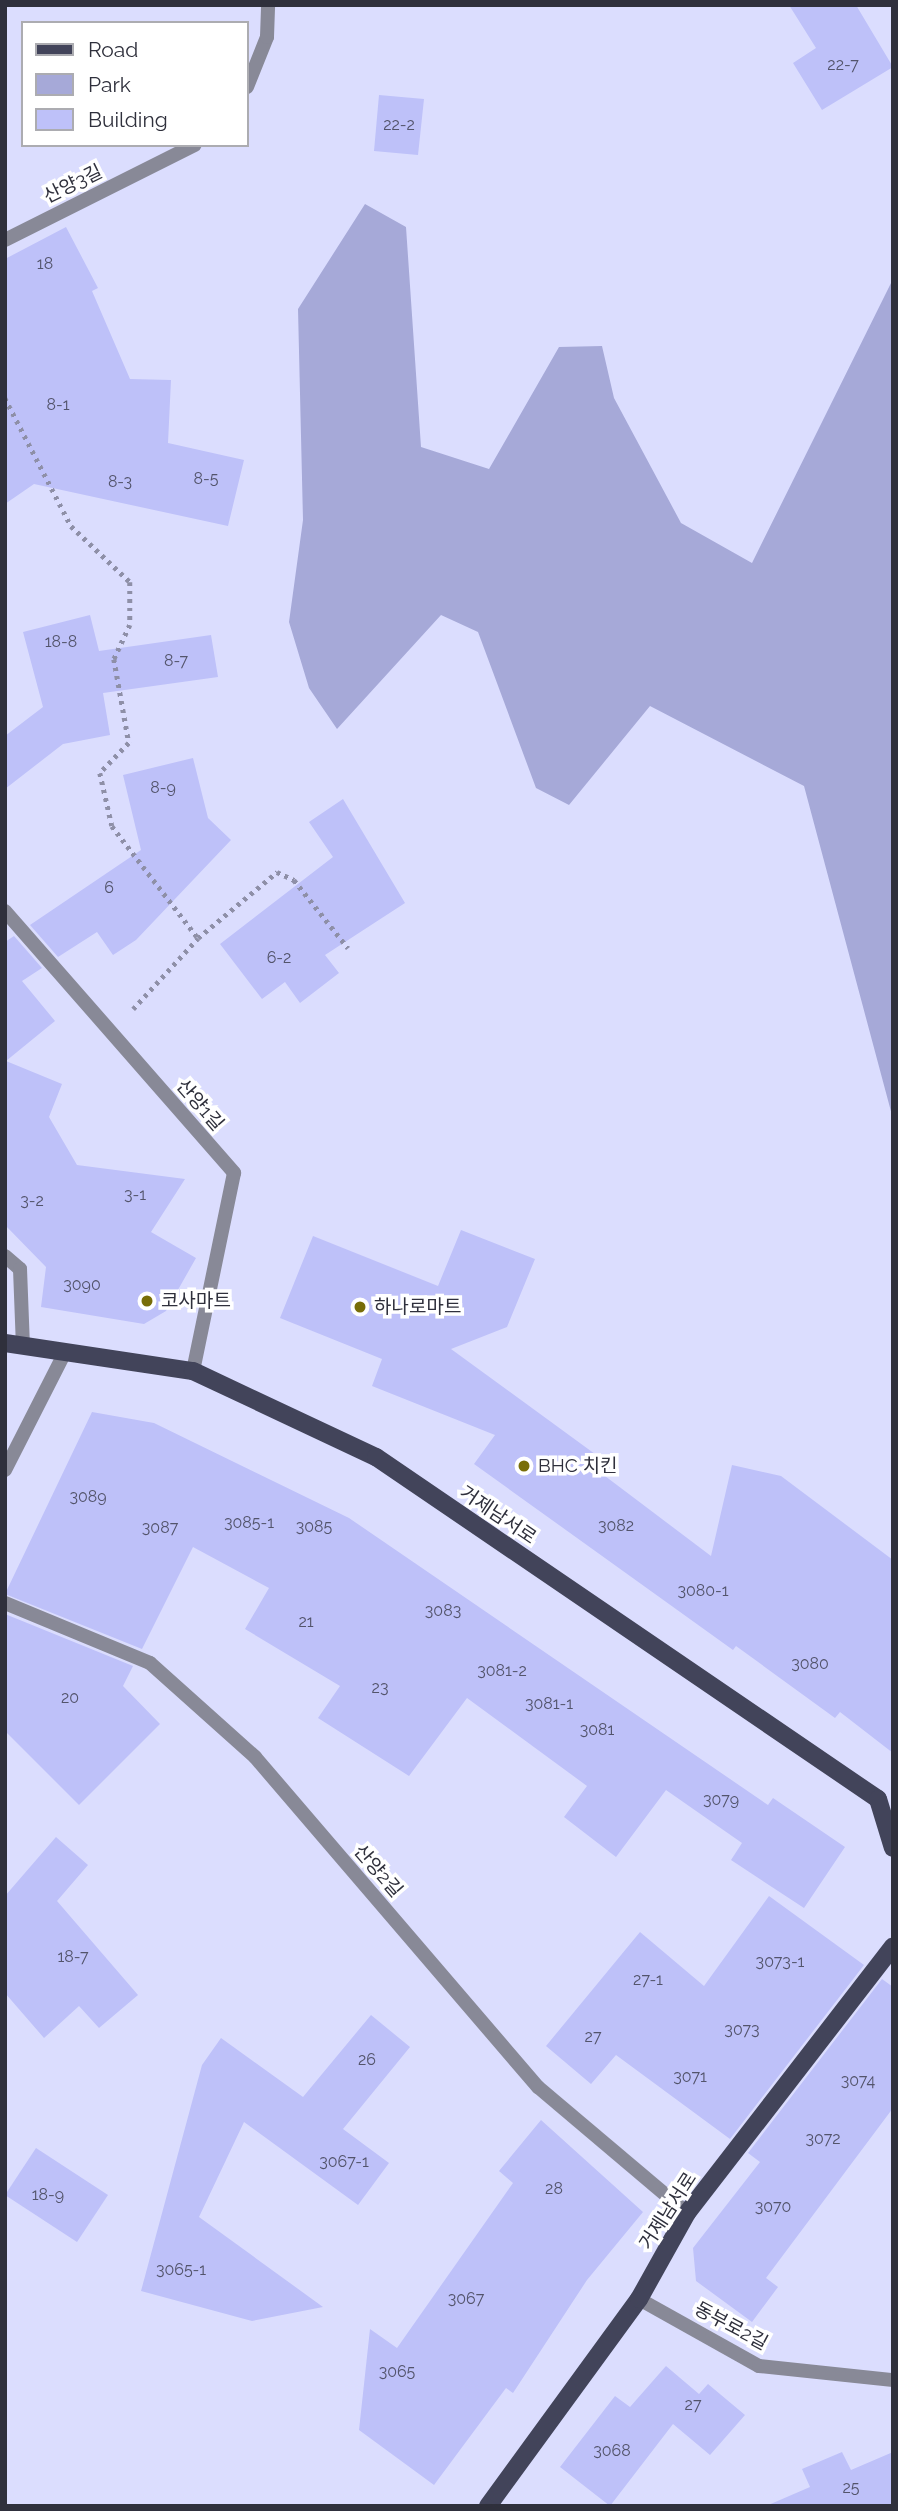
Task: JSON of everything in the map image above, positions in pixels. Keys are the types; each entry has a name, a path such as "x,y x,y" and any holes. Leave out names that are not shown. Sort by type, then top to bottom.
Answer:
{"main road":[{"name":"거제남서로","path":"14,1344 193,1371 376,1457 878,1800 893,1848"},
{"name":"거제남서로","path":"488,2506 639,2299 687,2213 893,1947"}],"street":[{"path":"248,84 267,37 268,5"},
{"name":"산양3길","path":"5,240 191,147"},
{"name":"산양1길","path":"5,911 234,1173 193,1371"},
{"path":"5,1256 20,1269 14,1344"},
{"path":"5,1470 65,1352"},
{"name":"산양2길","path":"5,1603 150,1663 236,1740 538,2087 687,2213"},
{"name":"동부로2길","path":"639,2299 759,2366 893,2380"}],"path":[{"path":"5,398 71,526 130,582 130,625 114,659 129,743 100,772 112,826 198,938"},
{"path":"111,1032 198,938 277,873 294,880 348,948"}],"green space":[{"path":"365,204 406,227 421,447 489,469 559,347 602,346 614,398 681,523 752,563 893,279 893,1119 804,786 650,706 569,805 536,788 478,632 441,615 337,729 309,688 289,622 303,520 298,309"}],"building":[{"path":"789,5 856,5 893,67 822,110 793,63 816,48"},
{"path":"379,95 424,99 418,155 374,151"},
{"path":"66,227 98,288 92,291 130,379 171,380 168,443 244,460 228,526 34,484 5,504 5,259"},
{"path":"90,615 99,651 211,635 218,677 103,693 110,735 63,744 5,789 5,736 43,707 23,632"},
{"path":"193,758 208,818 231,840 136,940 113,955 97,932 58,957 30,925 141,850 123,775"},
{"path":"343,799 405,903 325,955 339,973 300,1003 285,982 262,999 220,944 333,857 309,822"},
{"path":"14,936 42,968 22,981 55,1021 6,1061 62,1084 49,1117 77,1165 185,1179 151,1232 196,1258 166,1311 144,1324 41,1307 46,1267 5,1225 5,942"},
{"path":"461,1230 535,1259 507,1327 451,1349 610,1465 605,1476 711,1556 732,1465 781,1476 893,1560 893,1753 840,1712 835,1718 736,1646 733,1650 474,1464 495,1435 372,1386 382,1359 280,1318 313,1236 438,1286"},
{"path":"92,1412 154,1423 349,1518 768,1805 773,1798 845,1847 804,1908 731,1860 742,1843 666,1790 616,1857 564,1817 587,1786 467,1698 409,1776 318,1718 340,1686 245,1629 269,1588 193,1547 142,1649 5,1594"},
{"path":"5,1614 133,1666 123,1686 160,1724 79,1805 5,1731"},
{"path":"56,1837 88,1865 57,1901 138,1995 99,2028 79,2006 44,2038 5,1993 5,1896"},
{"path":"769,1896 864,1965 730,2139 616,2055 591,2084 546,2046 640,1932 704,1986"},
{"path":"882,1979 893,1987 893,2108 766,2278 778,2287 752,2322 696,2281 693,2248 760,2162 748,2153"},
{"path":"371,2015 410,2047 343,2129 389,2163 358,2205 244,2122 199,2217 323,2307 252,2321 141,2291 202,2065 221,2038 303,2097"},
{"path":"541,2120 643,2212 587,2280 513,2393 506,2388 434,2485 359,2430 370,2329 397,2348 513,2183 499,2171"},
{"path":"36,2148 108,2195 77,2242 5,2195"},
{"path":"666,2366 699,2394 708,2384 745,2415 710,2455 673,2424 610,2506 560,2467 615,2396 630,2407"},
{"path":"842,2452 851,2470 893,2452 893,2506 766,2506 810,2487 802,2469"}],"place":[{"name":"코사마트","path":"147,1301"},
{"name":"하나로마트","path":"360,1307"},
{"name":"BHC 치킨","path":"524,1466"}]}
